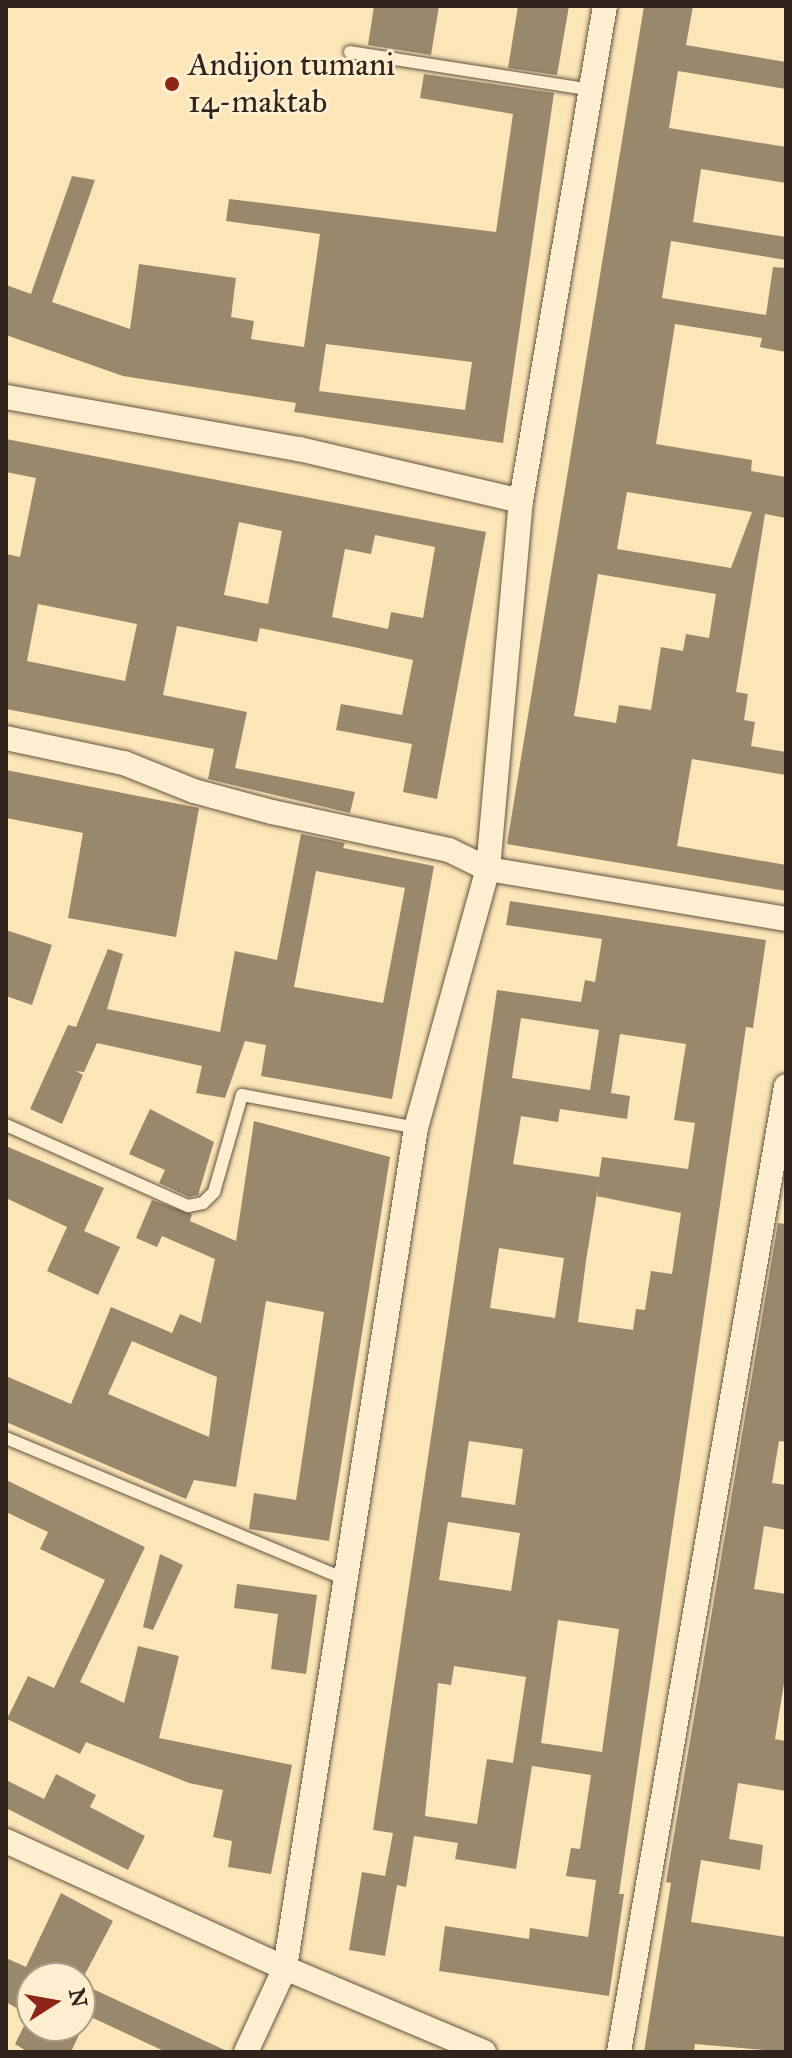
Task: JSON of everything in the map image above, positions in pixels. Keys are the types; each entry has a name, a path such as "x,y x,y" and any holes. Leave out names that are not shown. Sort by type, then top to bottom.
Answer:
{"street":[{"path":"246,2052 285,1968 343,1578 416,1128 488,869 521,501 605,6"},
{"path":"6,397 299,449 521,501"},
{"path":"6,738 124,763 194,791 272,812 449,850 488,869 786,919"},
{"path":"619,2052 786,1086"},
{"path":"6,1841 285,1968 484,2052"}],"lane":[{"path":"350,52 592,90"},
{"path":"6,1125 188,1206 203,1203 214,1192 242,1095 416,1128"},
{"path":"6,1438 343,1578"}],"building":[{"path":"374,6 439,6 431,55 368,45"},
{"path":"518,6 569,6 557,75 508,68"},
{"path":"644,6 693,6 686,45 786,62 786,89 678,71 669,128 786,147 786,183 701,169 693,222 786,237 786,260 671,241 662,298 766,315 773,267 786,268 786,352 760,347 762,338 675,324 656,444 752,460 751,471 786,477 786,518 765,514 736,692 748,694 744,720 755,722 751,746 786,752 786,775 692,759 677,846 786,865 786,891 507,844","holes":["627,492 752,512 731,568 617,549","598,574 716,594 709,638 686,634 683,651 661,647 651,710 619,705 616,723 574,716"]},
{"path":"424,74 554,93 503,443 294,412 296,403 123,376 6,335 6,285 31,294 72,176 95,180 52,302 130,329 139,264 236,278 231,317 254,321 251,339 304,347 320,234 226,221 229,199 496,232 513,114 420,98","holes":["326,344 472,362 465,410 319,391"]},
{"path":"6,439 486,532 437,799 403,792 412,744 336,730 341,704 402,715 413,660 349,646 260,628 257,642 177,626 163,695 247,712 235,768 355,792 350,813 208,779 214,749 6,709 6,554 20,557 36,478 6,472","holes":["239,522 282,531 268,604 224,595","375,535 435,547 423,618 391,612 388,629 332,617 345,549 371,554","38,604 137,624 125,681 27,661"]},
{"path":"6,770 199,808 176,937 68,918 83,833 6,818"},
{"path":"301,834 345,843 343,848 434,866 392,1099 261,1076 266,1045 245,1041 225,1098 196,1093 202,1066 97,1043 84,1072 76,1071 83,1075 62,1124 30,1109 68,1025 76,1027 108,949 123,954 107,1009 220,1032 235,951 277,960","holes":["316,871 405,888 383,1003 294,987"]},
{"path":"510,901 766,940 753,1028 746,1027 619,1894 624,1894 609,1996 439,1971 445,1926 529,1939 530,1928 588,1937 596,1880 566,1876 571,1848 580,1849 591,1775 513,1763 526,1677 454,1666 451,1685 438,1683 425,1816 477,1824 487,1759 532,1766 516,1869 455,1859 458,1843 414,1836 406,1887 397,1885 385,1956 349,1950 362,1872 385,1876 393,1833 373,1830 497,990 581,1002 585,980 595,982 602,939 506,925","holes":["521,1018 599,1030 590,1090 512,1078","620,1034 686,1044 674,1120 695,1123 688,1169 602,1157 599,1177 513,1164 521,1116 558,1122 560,1109 627,1119 630,1096 611,1093","597,1196 681,1213 672,1274 651,1271 645,1310 636,1309 633,1330 578,1322","499,1248 564,1258 555,1318 490,1308","469,1441 523,1449 515,1505 461,1497","448,1522 520,1533 511,1591 439,1580","558,1620 619,1629 602,1752 541,1743"]},
{"path":"6,930 52,945 32,1005 6,996"},
{"path":"150,1109 214,1142 198,1195 189,1197 159,1183 165,1170 129,1154"},
{"path":"254,1121 390,1157 329,1541 249,1529 254,1493 296,1500 324,1312 266,1301 236,1487 194,1480 186,1499 6,1422 6,1376 71,1404 111,1307 172,1333 180,1314 201,1323 215,1259 162,1236 157,1247 136,1238 152,1200 192,1214 190,1221 236,1241","holes":["132,1341 217,1377 209,1437 108,1394"]},
{"path":"6,1146 104,1188 84,1231 120,1247 98,1295 47,1271 67,1227 6,1198"},
{"path":"778,1223 786,1224 786,1442 779,1441 772,1483 786,1485 786,1530 764,1526 754,1589 786,1594 786,1671 775,1739 786,1741 786,1791 738,1783 729,1839 763,1845 760,1870 701,1860 691,1922 786,1937 786,2052 695,2044 694,2052 644,2052 671,1883 666,1882"},
{"path":"6,1480 145,1547 80,1682 124,1703 138,1646 179,1656 159,1738 292,1765 271,1874 228,1867 232,1841 213,1837 223,1790 189,1783 86,1742 80,1754 7,1719 28,1676 54,1688 105,1580 40,1549 48,1532 6,1512"},
{"path":"160,1554 183,1565 153,1630 143,1627"},
{"path":"237,1584 317,1595 306,1674 271,1669 278,1614 234,1608"},
{"path":"56,1774 96,1795 90,1807 145,1836 128,1870 6,1808 6,1780 44,1799"},
{"path":"61,1893 113,1921 91,1962 28,1962"},
{"path":"6,1958 16,1962 16,2008 6,2002"},
{"path":"96,1990 229,2052 166,2052 96,2019"},
{"path":"76,2042 71,2052 28,2052 15,2044"}],"place":[{"name":"Andijon tumani 14-maktab","path":"172,84"}]}
